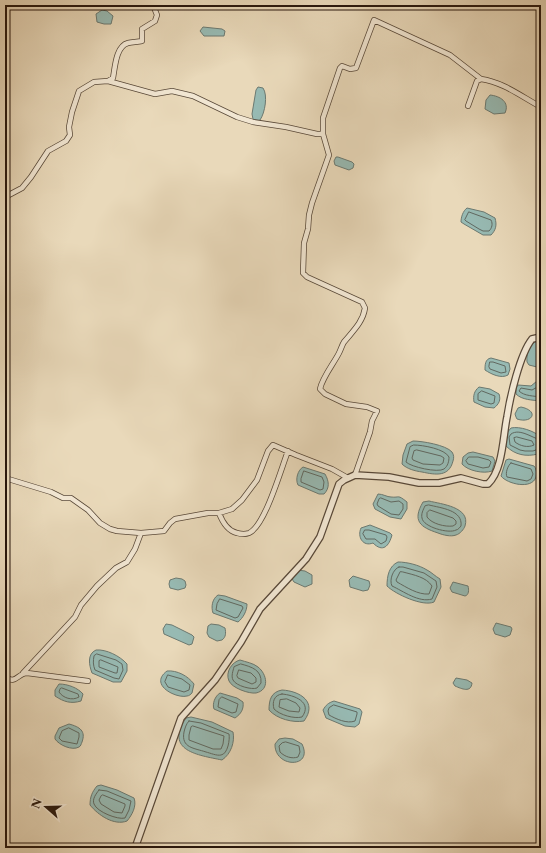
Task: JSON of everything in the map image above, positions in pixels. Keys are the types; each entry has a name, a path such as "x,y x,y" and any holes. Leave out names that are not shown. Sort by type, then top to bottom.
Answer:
{"street":[{"path":"108,81 113,78 118,53 122,47 127,43 142,41 142,29 155,20 157,15 153,5"},
{"path":"355,475 370,432 372,421 377,411 367,407 346,404 325,394 320,389 322,382 343,343 355,331 365,308 362,302 303,274 304,243 308,229 309,215 329,155 323,134 323,118 340,68 342,66 350,69 356,68 374,20 450,56 481,79 513,91 541,107"},
{"path":"468,106 478,81 481,79"},
{"path":"5,197 22,188 48,151 66,141 70,135 69,127 78,91 94,82 108,81 155,94 172,91 193,96 237,117 253,122 323,134"},
{"path":"135,848 181,718 216,680 241,642 260,609 306,559 320,537 339,484 355,475 389,477 419,483 439,483 461,478 488,484 493,479 497,470 507,415 519,367 529,343 532,339 541,337"},
{"path":"5,478 51,492 58,496 71,498 88,510 100,523 110,529 116,531 141,533 164,531 175,519 208,513 219,513 232,509 242,500 257,480 271,446 276,445 332,469 348,478"},
{"path":"219,513 226,526 234,532 243,535 250,533 261,520 268,506 288,451"},
{"path":"5,676 10,680 15,680 24,673 75,617 82,605 97,586 116,568 127,562 135,549 141,533"},
{"path":"24,673 58,676 88,682"}],"water":[{"path":"102,10 107,11 113,16 111,24 97,22 96,14"},
{"path":"203,27 222,29 225,31 224,36 204,36 200,31"},
{"path":"258,87 263,88 265,91 266,99 263,113 260,120 257,122 253,119 252,114 256,90"},
{"path":"490,95 503,100 506,106 505,113 494,114 485,109 486,100"},
{"path":"336,157 352,162 354,164 353,168 349,170 335,165 334,161"},
{"path":"467,208 484,212 495,218 496,227 491,235 483,235 461,222 462,214"},
{"path":"541,340 541,368 529,365 527,358 531,345 534,342"},
{"path":"491,358 509,363 510,369 508,375 499,376 485,370 486,361"},
{"path":"537,381 541,381 541,401 524,399 516,394 516,388 518,385 531,386"},
{"path":"479,387 490,389 499,394 499,402 494,408 485,407 474,402 474,394"},
{"path":"521,407 527,409 532,414 532,416 527,420 517,419 515,414 518,408"},
{"path":"511,428 527,430 541,437 541,450 538,454 521,454 509,449 506,446 506,434"},
{"path":"413,441 445,447 453,453 454,458 451,466 448,470 441,474 432,474 404,466 402,464 403,455 407,444"},
{"path":"473,452 493,457 495,461 492,471 476,471 462,464 463,457 468,453"},
{"path":"509,459 534,466 537,473 534,481 525,485 504,479 501,476 506,460"},
{"path":"303,467 325,474 328,484 324,494 319,494 298,485 298,475"},
{"path":"378,494 389,497 400,497 407,502 407,509 401,519 390,517 375,509 373,504"},
{"path":"429,501 447,505 464,514 466,520 464,529 459,534 447,536 422,526 418,519 418,514 423,502"},
{"path":"370,525 392,535 385,547 380,548 373,543 366,544 360,538 361,528"},
{"path":"398,562 409,563 420,567 429,571 440,579 441,587 434,602 423,603 409,599 396,593 387,586 389,572 392,566"},
{"path":"297,570 305,571 312,575 312,584 305,587 294,582 292,577"},
{"path":"353,576 369,581 370,585 368,590 363,591 350,587 349,580"},
{"path":"176,578 185,581 185,588 178,590 170,588 170,580"},
{"path":"453,582 468,586 469,591 467,595 465,596 452,592 450,588"},
{"path":"218,595 247,604 242,618 238,622 213,613 212,603"},
{"path":"496,623 511,627 512,629 510,635 505,637 495,634 493,629"},
{"path":"166,624 172,625 192,635 194,637 192,644 189,645 164,634 163,629"},
{"path":"211,624 219,625 225,628 226,632 222,640 217,641 209,637 207,633 208,626"},
{"path":"96,650 113,654 121,658 127,664 127,671 121,682 113,682 92,673 90,667 90,657"},
{"path":"240,660 252,664 261,670 266,682 263,689 253,693 237,688 231,684 228,678 230,668 234,663"},
{"path":"167,671 182,674 189,678 194,684 192,693 188,696 182,696 166,690 162,686 161,681 162,676"},
{"path":"456,678 467,680 472,683 470,688 466,689 455,686 453,683"},
{"path":"59,684 76,688 83,694 81,701 68,702 55,696 55,690"},
{"path":"282,690 301,695 308,703 308,714 304,721 285,720 276,716 269,710 271,697 278,691"},
{"path":"220,693 237,698 243,702 242,711 235,718 214,709 214,700"},
{"path":"334,701 360,709 362,712 359,724 355,727 345,726 326,718 323,710 327,704"},
{"path":"191,717 212,722 233,732 232,748 222,760 194,753 187,750 181,744 179,738 180,729 186,718"},
{"path":"69,724 79,728 83,732 80,747 66,747 55,739 59,728"},
{"path":"279,739 293,739 302,744 304,752 303,758 293,762 280,758 276,752 275,744"},
{"path":"101,785 117,790 134,798 134,810 127,821 117,822 107,819 90,805 93,793 97,786"}]}
